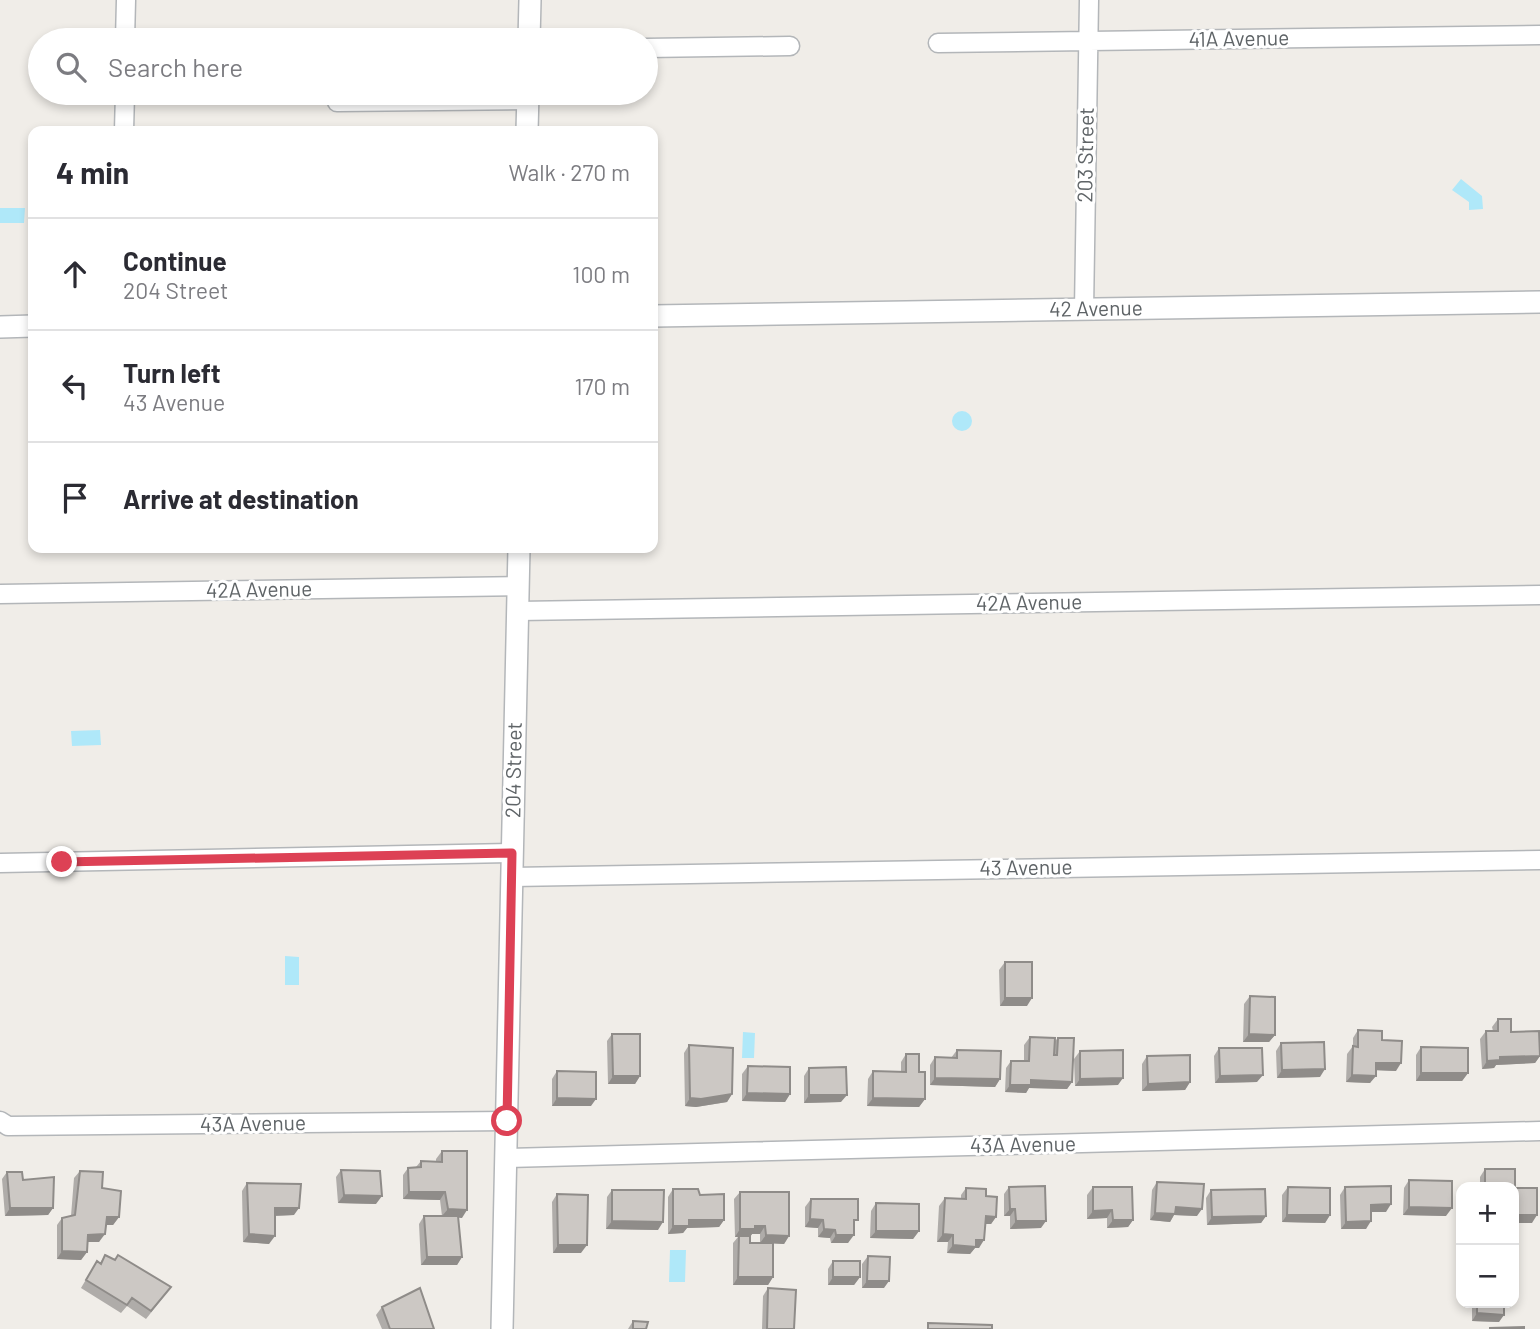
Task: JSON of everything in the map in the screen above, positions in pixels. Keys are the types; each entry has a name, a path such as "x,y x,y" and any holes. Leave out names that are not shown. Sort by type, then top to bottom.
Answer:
{"street":[{"path":"125,28 126,0"},
{"path":"529,28 530,0"},
{"name":"203 Street","path":"1084,310 1089,0"},
{"name":"41A Avenue","path":"938,43 1540,35"},
{"path":"658,48 789,46"},
{"path":"124,126 125,105"},
{"path":"527,126 528,105"},
{"name":"42 Avenue","path":"658,316 1540,302"},
{"path":"0,327 28,326"},
{"name":"204 Street","path":"502,1329 519,553"},
{"name":"42A Avenue","path":"0,594 519,586"},
{"name":"42A Avenue","path":"518,611 1540,594"},
{"path":"0,863 512,853"},
{"name":"43 Avenue","path":"512,877 1540,860"},
{"name":"43A Avenue","path":"0,1121 8,1126 507,1121"},
{"name":"43A Avenue","path":"506,1158 1540,1131"}],"water":[{"path":"1461,179 1482,196 1483,209 1469,210 1469,202 1452,190"},
{"path":"0,208 25,208 24,223 0,223"},
{"path":"962,411 969,414 972,421 969,428 962,431 955,428 952,421 955,414"},
{"path":"100,730 101,745 72,746 71,731"},
{"path":"285,956 299,957 299,985 285,985"},
{"path":"743,1032 755,1033 754,1058 742,1058"},
{"path":"670,1250 686,1250 685,1282 669,1282"}],"building":[{"path":"1005,962 1032,962 1032,998 1005,998"},
{"path":"1250,996 1275,997 1275,1035 1249,1034"},
{"path":"1498,1019 1511,1019 1511,1032 1539,1031 1540,1056 1500,1057 1500,1060 1487,1061 1486,1031 1498,1031"},
{"path":"1358,1030 1382,1031 1382,1040 1402,1041 1401,1063 1376,1063 1376,1076 1352,1075 1353,1046 1358,1047"},
{"path":"612,1034 640,1034 640,1076 613,1076"},
{"path":"1030,1037 1055,1038 1054,1055 1057,1055 1058,1038 1074,1038 1072,1082 1031,1080 1031,1085 1010,1085 1011,1061 1029,1061"},
{"path":"1324,1042 1325,1069 1282,1070 1281,1043"},
{"path":"689,1045 733,1048 732,1094 690,1098"},
{"path":"1421,1047 1468,1048 1468,1073 1421,1073"},
{"path":"1219,1048 1262,1048 1263,1075 1220,1076"},
{"path":"957,1050 1001,1051 1000,1079 935,1078 935,1057 957,1058"},
{"path":"1123,1050 1123,1078 1080,1079 1080,1051"},
{"path":"906,1054 919,1054 919,1072 925,1072 925,1099 873,1098 873,1071 906,1072"},
{"path":"1190,1055 1190,1082 1148,1084 1147,1056"},
{"path":"748,1066 790,1067 790,1094 747,1093"},
{"path":"846,1067 847,1095 809,1095 809,1068"},
{"path":"557,1071 596,1072 596,1099 557,1098"},
{"path":"442,1151 467,1151 467,1210 448,1209 445,1192 409,1192 408,1168 421,1167 421,1161 442,1162"},
{"path":"1485,1169 1515,1169 1515,1182 1485,1182"},
{"path":"341,1170 380,1171 382,1196 344,1195"},
{"path":"80,1171 103,1172 102,1188 121,1191 119,1217 107,1217 105,1234 88,1235 87,1252 62,1251 62,1218 75,1215"},
{"path":"7,1172 22,1172 23,1180 54,1177 53,1208 10,1208"},
{"path":"1409,1180 1452,1181 1452,1208 1409,1207"},
{"path":"1157,1182 1204,1184 1202,1209 1176,1207 1175,1214 1155,1213"},
{"path":"247,1183 301,1184 299,1208 275,1208 275,1236 249,1234"},
{"path":"1045,1186 1046,1221 1016,1221 1015,1209 1010,1209 1009,1187"},
{"path":"1391,1186 1391,1204 1371,1205 1371,1221 1346,1222 1345,1187"},
{"path":"1093,1187 1132,1187 1133,1220 1113,1220 1112,1210 1093,1211"},
{"path":"1288,1187 1330,1188 1330,1215 1287,1215"},
{"path":"966,1188 986,1189 986,1196 997,1197 996,1217 986,1216 984,1240 976,1240 976,1247 953,1245 953,1235 943,1234 945,1198 966,1199"},
{"path":"1519,1188 1537,1188 1537,1215 1519,1215"},
{"path":"673,1189 698,1189 700,1195 724,1194 724,1220 689,1220 689,1226 673,1226"},
{"path":"1265,1189 1266,1216 1212,1217 1211,1190"},
{"path":"612,1190 664,1190 663,1222 612,1221"},
{"path":"740,1192 789,1192 789,1236 766,1235 765,1226 740,1229"},
{"path":"557,1194 588,1195 587,1245 558,1245"},
{"path":"811,1199 858,1199 858,1220 854,1220 854,1235 836,1235 835,1230 824,1229 823,1220 810,1219"},
{"path":"876,1203 919,1204 919,1231 876,1231"},
{"path":"424,1216 458,1216 462,1257 427,1257"},
{"path":"739,1236 750,1236 750,1243 773,1243 773,1277 738,1277"},
{"path":"105,1255 115,1260 118,1255 171,1287 151,1311 132,1298 127,1305 86,1280 97,1261 101,1264"},
{"path":"868,1256 890,1257 889,1281 867,1281"},
{"path":"833,1261 860,1261 860,1277 833,1277"},
{"path":"420,1288 434,1329 390,1329 382,1307"},
{"path":"768,1288 796,1290 794,1329 767,1329"},
{"path":"1477,1308 1504,1308 1504,1315 1477,1313"},
{"path":"633,1321 648,1322 646,1329 633,1329"},
{"path":"928,1323 992,1325 992,1329 928,1329"},
{"path":"1490,1328 1524,1329 1490,1329"}],"route":[{"path":"62,862 512,853 507,1121"}]}
